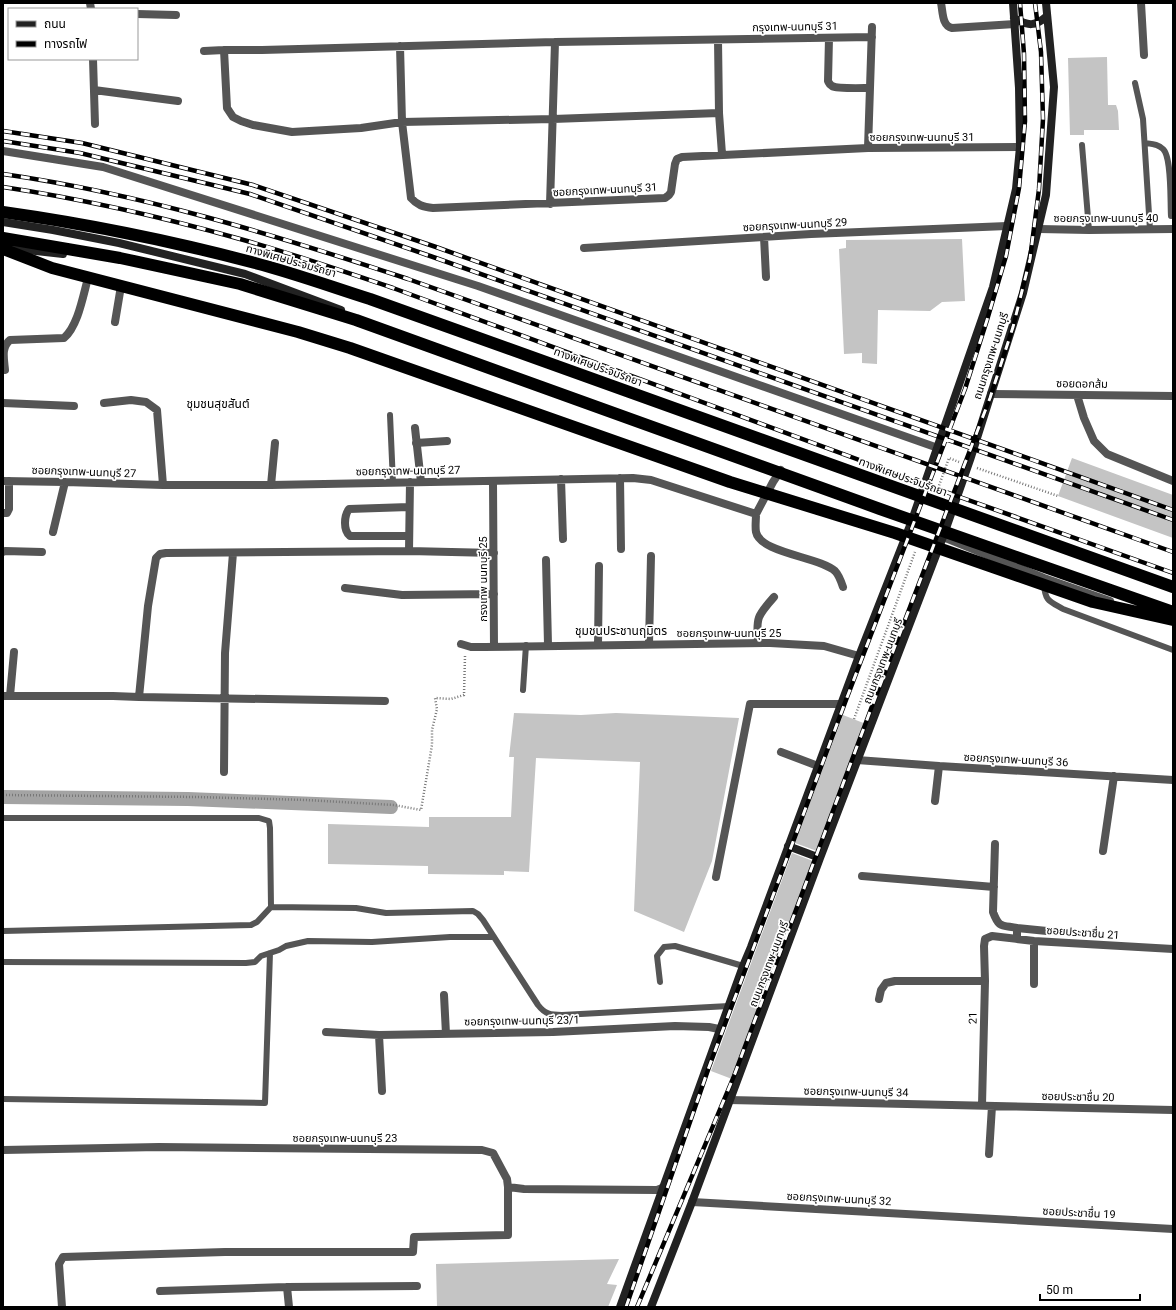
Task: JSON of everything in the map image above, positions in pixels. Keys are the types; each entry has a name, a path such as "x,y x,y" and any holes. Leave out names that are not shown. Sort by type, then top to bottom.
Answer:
{"highway":[{"name":"ทางพิเศษประจิมรัถยา","path":"3,212 120,232 231,257 290,273 370,299 1173,587"},
{"path":"3,238 120,258 240,284 356,320 880,509 1173,612"},
{"path":"3,248 52,268 298,332 350,348 730,482 895,533 1093,602 1173,622"}],"main road":[{"name":"ถนนกรุงเทพ-นนทบุรี","path":"620,1307 743,966 752,947 859,656 911,523 993,286 1016,189 1020,147 1019,88 1013,3"},
{"name":"ถนนกรุงเทพ-นนทบุรี","path":"651,1307 692,1202 729,1100 942,537 1023,293 1046,195 1054,87 1046,3"},
{"path":"1014,21 1025,24 1039,23 1047,16"},
{"path":"3,222 119,243 245,274 401,332 782,469 942,537"},
{"path":"3,248 245,274"},
{"path":"788,846 820,858"}],"street":[{"path":"941,3 944,24 952,28 1014,21"},
{"path":"1141,3 1144,55"},
{"path":"138,14 176,15"},
{"path":"868,148 872,27"},
{"name":"กรุงเทพ-นนทบุรี 31","path":"204,51 555,42 872,37"},
{"path":"829,38 828,81 830,85 840,87 870,88"},
{"path":"718,40 719,114 722,154"},
{"path":"550,204 555,42"},
{"name":"ซอยกรุงเทพ-นนทบุรี 31","path":"400,46 402,122 411,198 415,203 423,207 433,208 550,204 665,198 671,192 677,159 682,157 868,148 1020,147"},
{"path":"224,50 227,108 233,117 253,125 298,132 361,128 402,122 719,114"},
{"path":"93,60 95,124"},
{"path":"94,90 178,101"},
{"path":"3,151 102,167 470,284 938,448"},
{"name":"ซอยกรุงเทพ-นนทบุรี 29","path":"584,248 764,237 1007,226"},
{"name":"ซอยกรุงเทพ-นนทบุรี 40","path":"1039,229 1173,229"},
{"path":"764,237 766,277"},
{"path":"5,370 5,344 10,340 64,338 70,333 82,301 88,278"},
{"path":"115,322 120,286"},
{"name":"ซอยดอกส้ม","path":"990,394 1173,396"},
{"path":"1077,395 1084,418 1094,441 1107,454 1173,481"},
{"path":"104,403 131,400 146,402 157,410 163,485"},
{"path":"3,404 74,406"},
{"path":"414,428 421,482"},
{"path":"416,443 447,441"},
{"path":"271,485 275,443"},
{"path":"782,469 773,482 756,514 756,534 762,542 822,564 834,570 840,577 843,587"},
{"path":"620,478 621,549"},
{"name":"ซอยกรุงเทพ-นนทบุรี 27","path":"6,481 163,485 271,485 633,478 651,480 756,514"},
{"path":"561,479 563,539"},
{"path":"3,514 7,513 9,509 6,481"},
{"name":"กรงเทพ นนทบุรี 25","path":"493,481 494,647"},
{"path":"53,532 65,482"},
{"path":"409,551 410,482"},
{"path":"409,507 349,509 346,513 345,523 347,533 350,536 409,536"},
{"path":"942,537 1044,578 1173,622"},
{"path":"139,697 148,606 157,556 166,553 409,551 494,553"},
{"path":"3,552 42,552"},
{"path":"224,772 225,653 232,553"},
{"path":"650,644 651,556"},
{"path":"546,560 548,645"},
{"path":"598,645 599,566"},
{"path":"346,588 402,594 494,594"},
{"path":"758,643 756,626 758,618 774,597"},
{"name":"ซอยกรุงเทพ-นนทบุรี 25","path":"526,646 758,643 824,646 859,656"},
{"path":"461,644 471,647 526,646"},
{"path":"14,652 7,696 113,696 385,701"},
{"path":"716,877 750,704 841,704"},
{"path":"781,752 818,766"},
{"name":"ซอยกรุงเทพ-นนทบุรี 36","path":"857,760 1173,780"},
{"path":"935,801 939,766"},
{"path":"1103,851 1114,776"},
{"path":"995,844 993,912 996,921 999,924 1017,928 1048,931"},
{"path":"862,876 994,887"},
{"path":"1017,928 1017,939"},
{"name":"ซอยประชาชื่น 21","path":"992,936 1017,939 1173,949"},
{"name":"21","path":"982,1105 985,981 984,946 985,939 992,936"},
{"path":"1034,940 1034,984"},
{"path":"879,999 881,990 886,983 895,981 985,981"},
{"path":"444,995 446,1034"},
{"name":"ซอยกรุงเทพ-นนทบุรี 23/1","path":"326,1032 379,1035 553,1032 675,1026 709,1027 720,1029"},
{"path":"379,1035 382,1092"},
{"name":"ซอยกรุงเทพ-นนทบุรี 34","path":"729,1100 982,1105"},
{"name":"ซอยประชาชื่น 20","path":"982,1105 1173,1110"},
{"path":"989,1154 992,1106"},
{"name":"ซอยกรุงเทพ-นนทบุรี 23","path":"3,1150 159,1147 482,1150 493,1153 507,1180 508,1188"},
{"path":"62,1307 59,1264 62,1257 225,1252 413,1252 414,1237 508,1235 508,1188 657,1190 662,1188"},
{"name":"ซอยกรุงเทพ-นนทบุรี 32","path":"692,1202 984,1218"},
{"name":"ซอยประชาชื่น 19","path":"984,1218 1173,1229"},
{"path":"160,1291 287,1287 418,1286"},
{"path":"287,1287 289,1307"}],"lane":[{"path":"1135,83 1143,119 1150,230"},
{"path":"1145,144 1157,144 1166,153 1169,165 1171,216"},
{"path":"1082,145 1089,230"},
{"path":"390,415 393,483"},
{"path":"1044,578 1045,595 1050,602 1063,609 1173,650"},
{"path":"523,690 526,646"},
{"path":"3,818 263,818 268,821 270,828 271,907 257,922 251,926 3,930"},
{"path":"271,907 356,908 386,913 473,911 478,914 494,937 543,1012 548,1014 562,1015 729,1006"},
{"path":"3,962 246,963 255,962 261,956 286,946 308,941 372,942 494,937"},
{"path":"660,982 657,956 664,947 675,946 743,966"},
{"path":"3,1099 265,1103 270,953"}],"path":[{"path":"936,496 949,458 960,462"},
{"path":"972,466 1058,496"},
{"path":"854,719 916,548"},
{"path":"3,795 190,797 292,800 394,805 421,810 432,744 432,730 437,709 435,698 451,699 464,695 465,654"}],"building":[{"path":"1107,57 1108,105 1116,105 1118,111 1119,130 1084,130 1084,135 1070,135 1068,58"},
{"path":"962,239 965,301 942,302 930,311 878,310 877,364 862,363 862,353 844,354 839,249 846,248 846,240"},
{"path":"1072,458 1173,495 1173,538 1058,496"},
{"path":"514,713 581,715 616,713 739,718 712,861 684,932 634,911 640,762 536,758 529,872 504,871 504,875 428,874 428,866 328,864 328,824 429,827 429,817 511,817 514,757 509,757"},
{"path":"843,715 866,724 817,851 795,843"},
{"path":"792,853 813,861 732,1079 711,1071"},
{"path":"619,1259 607,1284 617,1285 608,1307 437,1307 436,1264"}],"waterway":[{"path":"3,797 188,799 391,807"}],"railway":[{"path":"626,1307 709,1067 846,700 965,389 987,320 1006,256 1019,188 1025,121 1024,54 1020,3"},
{"path":"637,1307 734,1076 871,709 990,398 1013,327 1030,259 1039,189 1043,119 1041,52 1035,3"},
{"path":"3,131 82,143 253,185 436,247 1173,510"},
{"path":"3,141 80,153 250,194 433,257 1173,520"},
{"path":"3,174 55,182 157,204 258,232 408,279 1173,552"},
{"path":"3,187 63,197 152,216 240,239 316,262 393,288 957,496 1173,573"}],"district":[{"name":"ชุมชนสุขสันต์","path":"218,404"},
{"name":"ชุมชนประชานฤมิตร","path":"621,631"}]}
